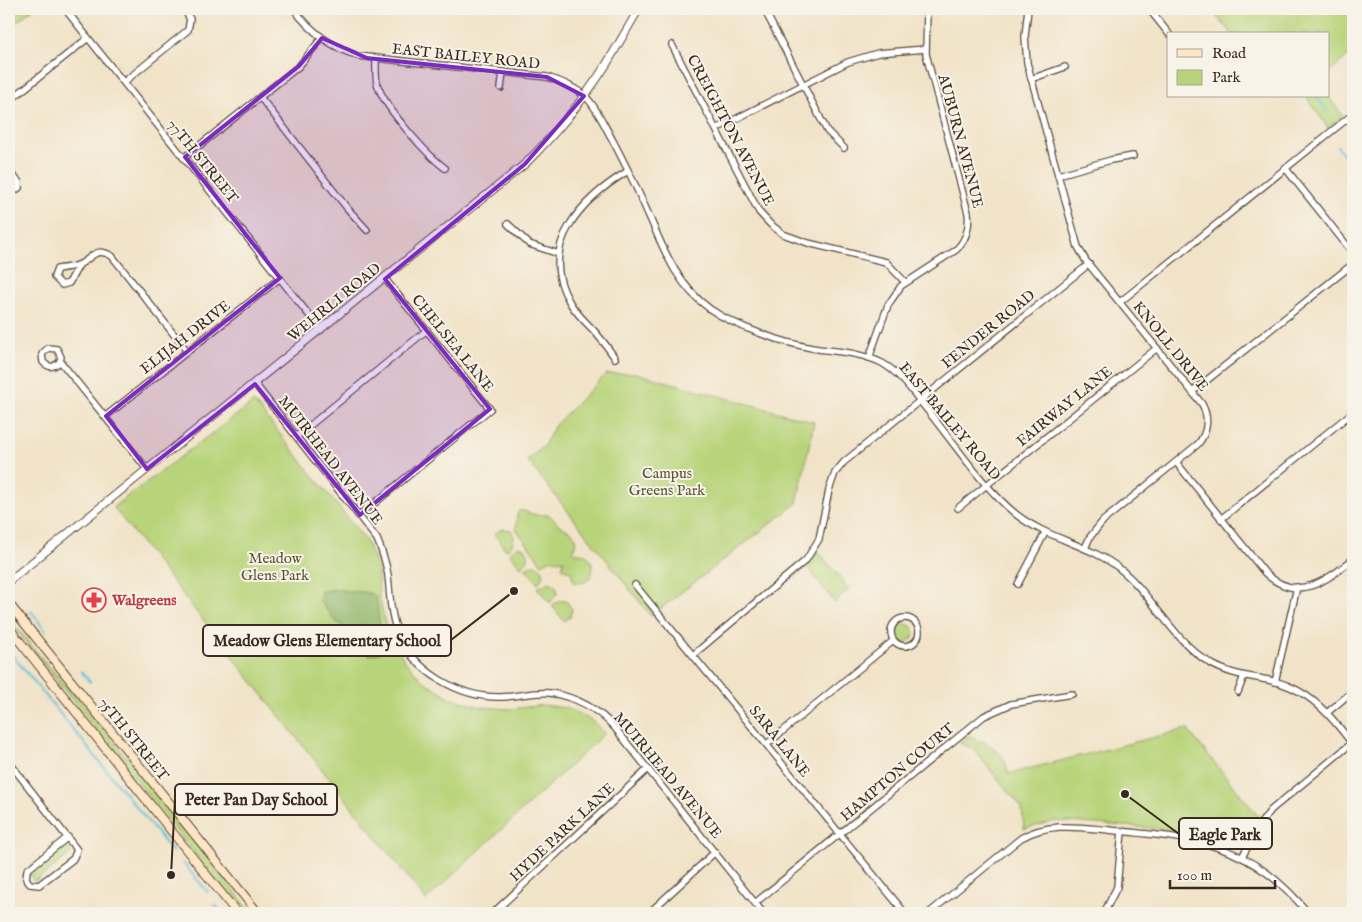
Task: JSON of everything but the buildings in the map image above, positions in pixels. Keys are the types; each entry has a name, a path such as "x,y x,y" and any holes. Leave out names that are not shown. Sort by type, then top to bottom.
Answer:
{"main road":[{"name":"75TH STREET","path":"9,604 258,913"},
{"name":"75TH STREET","path":"9,628 236,913"}],"street":[{"name":"77TH STREET","path":"65,9 185,157 321,330"},
{"path":"124,82 188,30 190,19 184,9"},
{"name":"EAST BAILEY ROAD","path":"294,9 310,29 347,52 376,59 503,72 556,80 584,96 600,116 628,171 673,270 692,294 710,309 752,329 794,344 869,358 890,368 920,400 988,484 1016,514 1045,533 1086,548 1129,576 1184,641 1200,656 1224,670 1276,682 1304,694 1328,712 1353,744"},
{"name":"WEHRLI ROAD","path":"9,582 525,164 546,143 584,96 640,9"},
{"path":"764,9 827,131 844,148"},
{"name":"AUBURN AVENUE","path":"869,358 888,305 905,282 956,250 962,243 969,226 968,213 929,70 926,49 927,9"},
{"name":"KNOLL DRIVE","path":"1028,9 1025,44 1031,79 1078,247 1089,264 1205,410 1206,427 1198,444 1103,521 1090,536 1086,548"},
{"path":"1149,9 1167,32"},
{"path":"9,101 88,38"},
{"path":"185,157 304,62 322,38"},
{"name":"CREIGHTON AVENUE","path":"672,45 760,212 775,228 792,238 886,262 905,282"},
{"path":"716,129 803,84 863,57 926,49"},
{"path":"376,59 376,80 382,94 426,152 445,168"},
{"path":"1031,79 1065,67"},
{"path":"501,88 503,72"},
{"path":"260,98 347,208 367,230"},
{"path":"1120,302 1353,114"},
{"path":"1058,176 1111,160 1133,156"},
{"path":"1286,169 1353,253"},
{"path":"615,358 570,303 560,282 558,254 568,228 582,206 600,189 628,171"},
{"path":"9,172 19,182 19,188 9,192"},
{"path":"508,224 529,244 558,254"},
{"path":"79,265 94,253 103,251 112,256 187,351"},
{"name":"FENDER ROAD","path":"693,654 802,564 819,539 829,490 840,466 1089,264"},
{"path":"1192,392 1353,264"},
{"name":"ELIJAH DRIVE","path":"106,416 280,278"},
{"name":"CHELSEA LANE","path":"360,514 490,409 385,279"},
{"path":"297,436 427,330"},
{"name":"FAIRWAY LANE","path":"958,508 1156,348"},
{"path":"60,361 147,469"},
{"name":"MUIRHEAD AVENUE","path":"255,384 360,514 377,538 383,554 397,631 420,664 438,679 477,695 512,697 547,693 581,701 608,720 763,913"},
{"path":"1221,519 1353,412"},
{"path":"1176,462 1268,576 1279,583 1297,587 1310,587 1325,582 1353,559"},
{"path":"1018,584 1045,533"},
{"name":"SARA LANE","path":"635,586 905,913"},
{"path":"1276,682 1297,587"},
{"path":"907,618 915,623 919,636 914,643 901,646 894,641 890,632 897,620 907,618"},
{"path":"767,744 894,641"},
{"path":"1238,692 1244,676"},
{"path":"1328,712 1353,692"},
{"name":"HAMPTON COURT","path":"755,903 992,711 1011,704 1072,694"},
{"path":"1242,857 1261,822 1271,810 1353,744"},
{"path":"9,762 68,836 76,848 76,856 39,885 33,885 27,881 25,876 27,870 68,836"},
{"name":"HYDE PARK LANE","path":"493,913 648,769"},
{"path":"928,913 1010,846 1030,833 1061,826 1196,840 1228,850 1242,857 1280,883 1308,913"},
{"path":"1104,913 1112,901 1117,887 1122,831"},
{"path":"649,913 715,852"}],"highlighted area":[{"path":"322,38 367,58 547,77 584,96 525,164 385,279 490,409 360,515 255,384 147,469 106,416 280,278 185,157 299,66"}],"green space":[{"path":"9,9 33,9 9,28"},
{"path":"1210,9 1353,9 1353,52 1330,71 1330,32 1230,32"},
{"path":"1307,98 1330,98 1343,116 1328,128"},
{"name":"Campus Greens Park","path":"635,373 814,422 797,503 651,616 527,460 544,446 555,425 606,374"},
{"name":"Meadow Glens Park","path":"254,402 366,541 378,569 379,596 387,631 404,660 422,680 451,698 481,707 511,709 543,705 567,708 591,720 605,733 426,900 113,507"},
{"path":"520,510 536,515 549,515 575,536 573,552 585,554 592,564 592,574 589,579 580,583 574,582 571,572 562,568 564,560 552,559 542,564 516,529 517,514"},
{"path":"502,529 511,530 514,537 512,545 506,550 494,534"},
{"path":"518,546 525,548 528,554 527,561 521,567 509,553"},
{"path":"818,551 849,589 835,603 807,567"},
{"path":"532,565 539,566 543,572 538,583 525,568"},
{"path":"549,582 555,585 558,592 550,603 537,588"},
{"path":"337,589 376,596 380,627 388,650 369,656 349,631 334,620 319,600 321,591"},
{"path":"558,601 566,601 572,609 570,617 564,621 552,606"},
{"path":"9,618 88,710 252,913 242,913 9,621"},
{"path":"901,624 909,624 914,629 912,640 901,642 896,637 896,629"},
{"path":"1187,729 1259,817 1241,849 1207,836 1177,830 1055,821 1024,829 1022,808 973,749 960,743 968,736 989,745 1004,759 1008,774"},
{"path":"65,846 71,848 70,854 37,880 33,880 32,872"}],"waterway":[{"path":"1317,98 1327,111"},
{"path":"1337,146 1353,166"},
{"path":"31,611 46,631"},
{"path":"9,651 173,852"},
{"path":"81,671 90,682"},
{"path":"183,863 208,892"},
{"path":"215,905 223,913"}],"place":[{"name":"Meadow Glens Elementary School","path":"514,591"},
{"name":"Walgreens","path":"94,600"},
{"name":"Eagle Park","path":"1125,794"},
{"name":"Peter Pan Day School","path":"171,875"}]}
